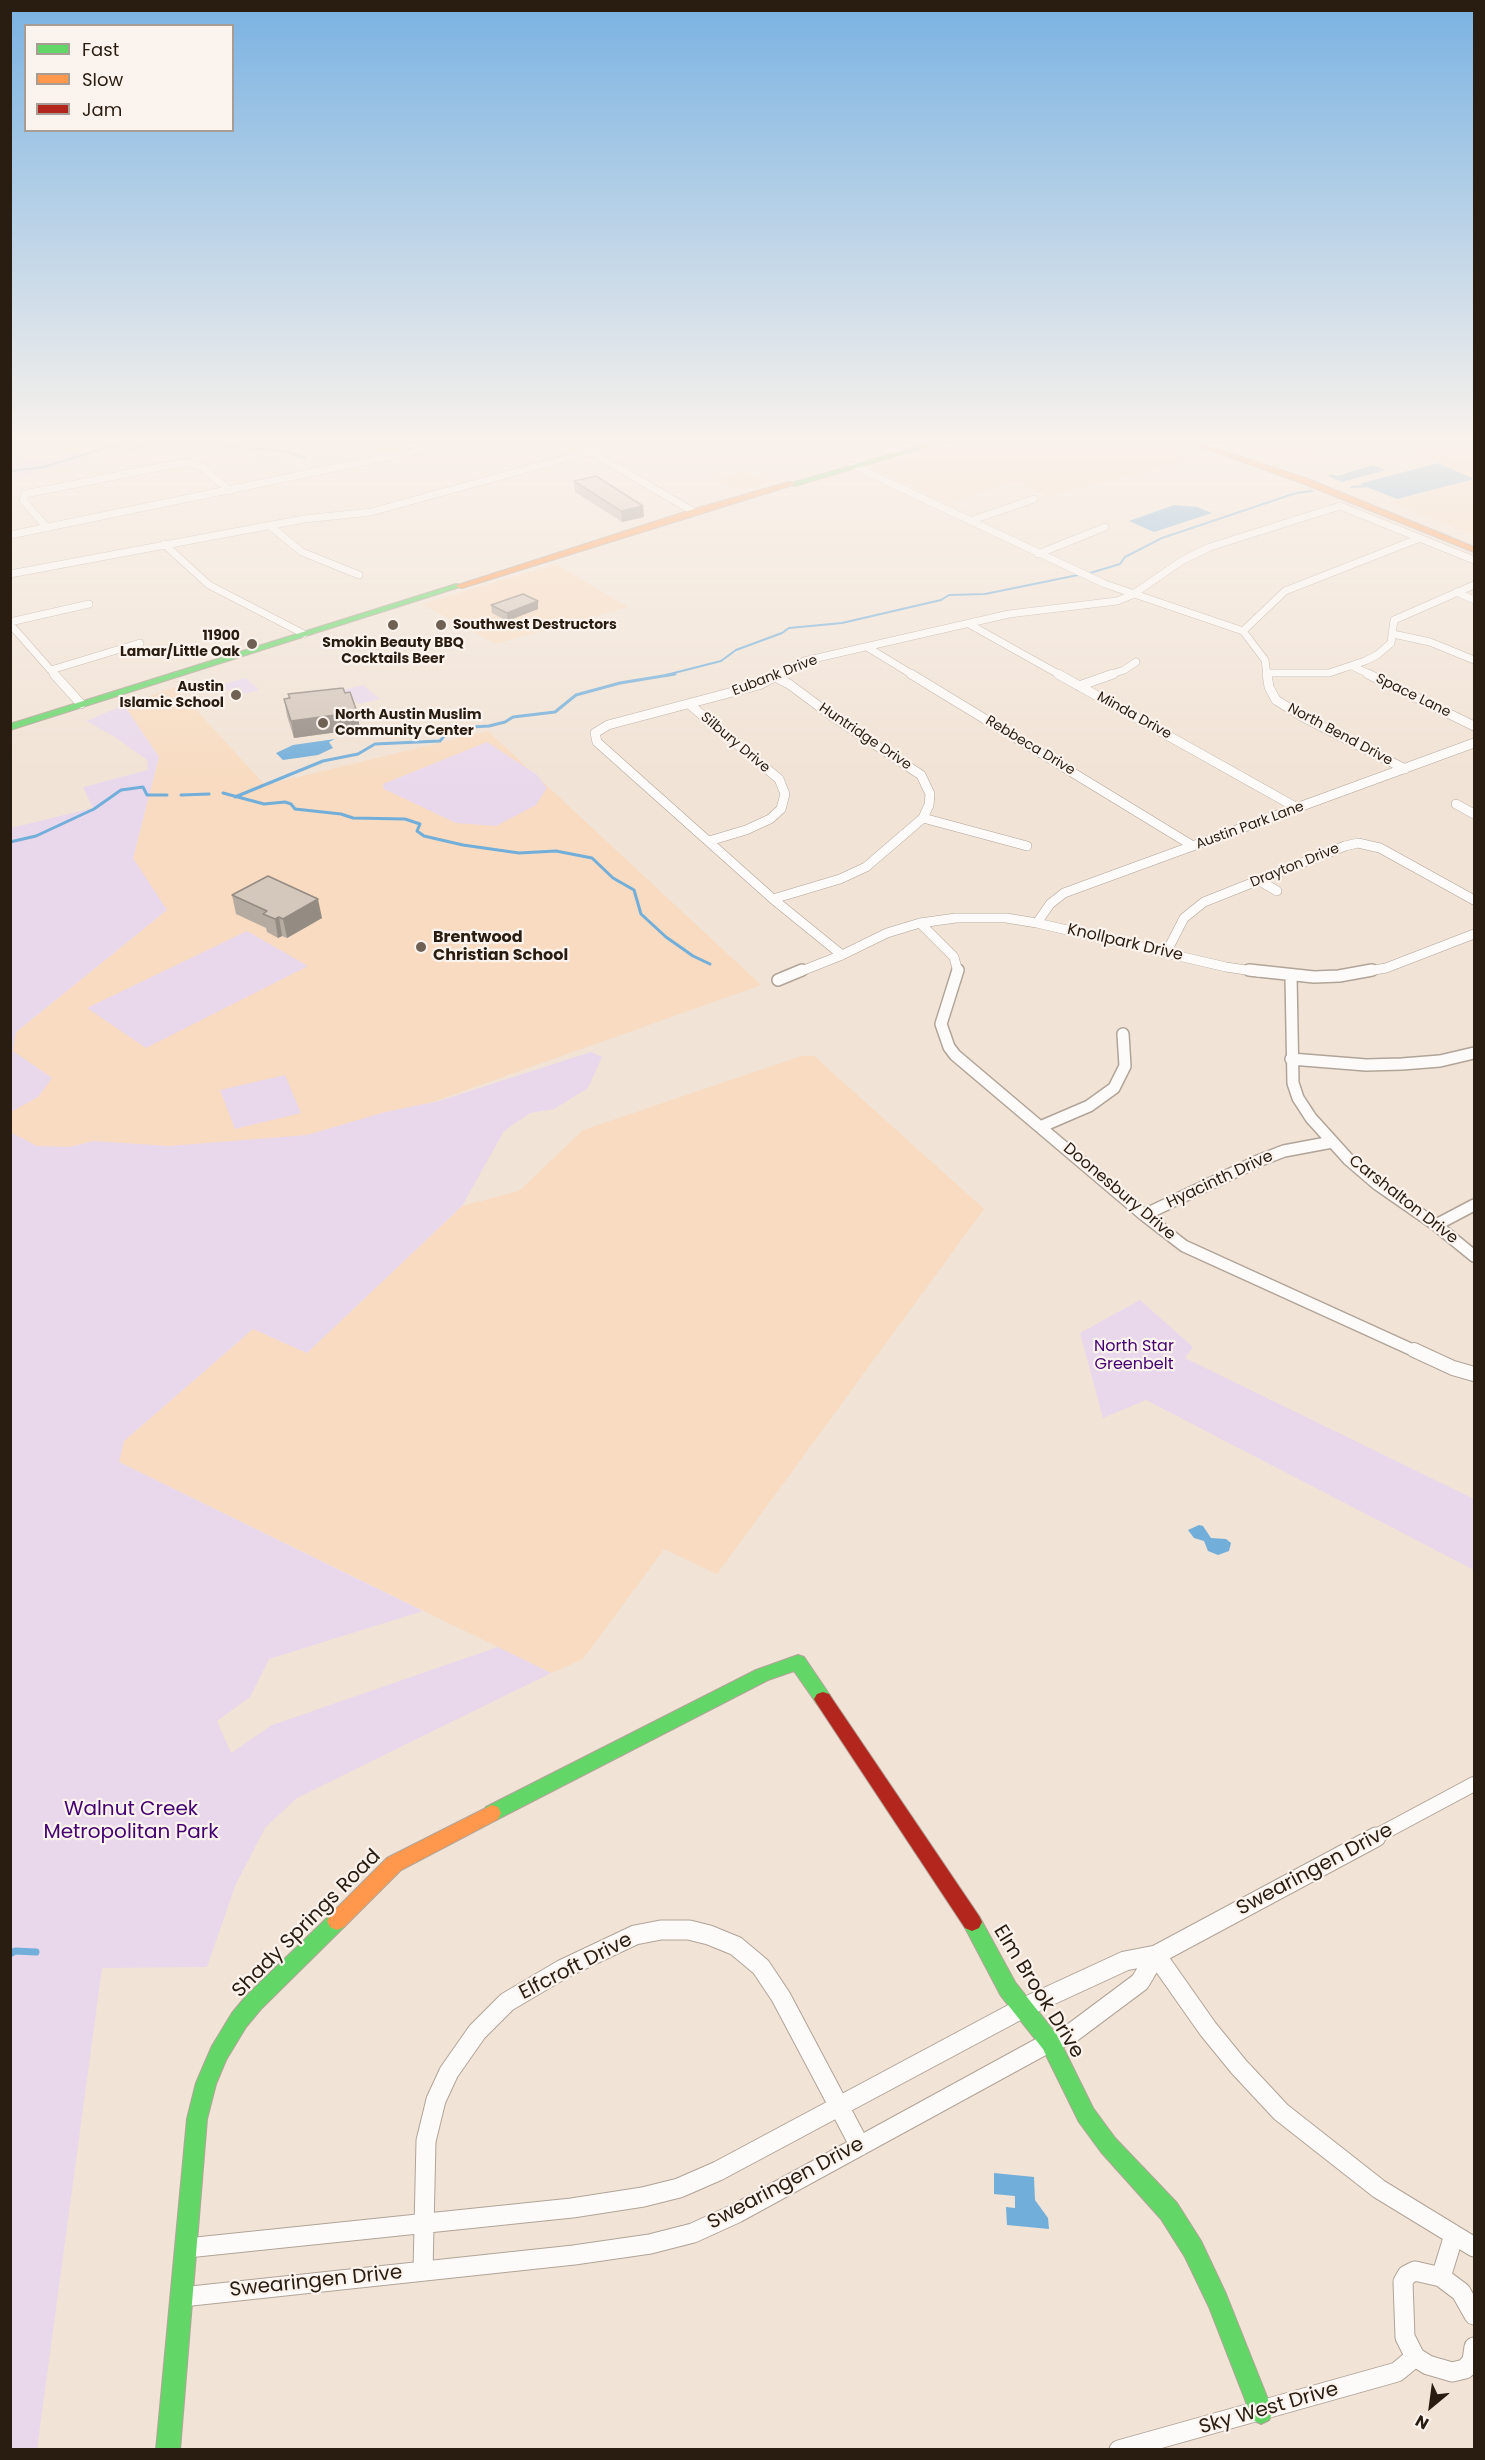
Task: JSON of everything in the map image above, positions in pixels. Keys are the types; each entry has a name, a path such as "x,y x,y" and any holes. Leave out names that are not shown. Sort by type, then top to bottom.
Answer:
{"main road":[{"path":"10,727 548,558"},
{"name":"Elm Brook Drive","path":"798,1662 964,1908 1008,1989 1050,2042 1086,2115 1108,2145 1169,2211 1193,2249 1218,2302 1261,2412"},
{"name":"Shady Springs Road","path":"168,2450 197,2119 206,2083 219,2053 239,2020 254,2002 394,1864 752,1680 798,1662"}],"street":[{"path":"10,574 93,558"},
{"path":"179,558 209,585 304,634"},
{"path":"315,558 359,574"},
{"path":"1047,558 1132,595 1243,631 1285,591 1370,558"},
{"name":"Eubank Drive","path":"842,955 773,899 595,739 596,733 608,726 743,691 804,662 1026,610 1097,605 1132,595 1188,558"},
{"path":"1269,673 1314,674 1352,666 1385,650 1391,643 1394,620 1474,585"},
{"path":"1457,592 1474,600"},
{"path":"81,704 10,623 89,604"},
{"name":"Minda Drive","path":"969,624 1299,809"},
{"name":"North Bend Drive","path":"1243,631 1265,660 1269,673 1269,687 1276,700 1303,717 1405,769"},
{"path":"1393,634 1430,642 1474,660"},
{"path":"51,670 140,643"},
{"name":"Rebbeca Drive","path":"867,647 1193,846"},
{"path":"1079,686 1124,670 1137,662"},
{"name":"Space Lane","path":"1352,666 1474,726"},
{"name":"Huntridge Drive","path":"775,677 789,684 832,716 921,775 930,794 929,806 923,818"},
{"name":"Silbury Drive","path":"689,704 779,779 785,794 781,809 770,819 746,830 709,841"},
{"name":"Austin Park Lane","path":"1037,922 1050,904 1064,893 1299,809 1474,743"},
{"path":"1456,804 1474,814"},
{"path":"773,899 840,879 866,867 923,818 1027,846"},
{"name":"Drayton Drive","path":"1166,953 1184,918 1192,909 1204,902 1345,846 1358,843 1380,848 1474,900"},
{"path":"1260,881 1277,891"},
{"name":"Knollpark Drive","path":"778,980 842,955 887,933 920,924 980,917 1037,922 1226,967 1291,976 1339,976 1386,968 1474,934"},
{"name":"Doonesbury Drive","path":"920,924 954,957 958,969 957,978 942,1014 941,1024 949,1047 955,1055 1144,1215 1184,1246 1206,1257 1453,1368 1474,1374"},
{"name":"Carshalton Drive","path":"1291,976 1291,1059 1293,1083 1298,1098 1348,1160 1474,1256"},
{"path":"1040,1126 1089,1106 1114,1088 1125,1066 1123,1034"},
{"path":"1291,1059 1384,1064 1440,1061 1474,1053"},
{"name":"Hyacinth Drive","path":"1144,1215 1258,1161 1284,1151 1332,1142"},
{"path":"1436,1225 1474,1205"},
{"name":"Swearingen Drive","path":"187,2248 572,2208 643,2197 679,2188 718,2171 1023,2008 1125,1961 1156,1955 1474,1784"},
{"name":"Elfcroft Drive","path":"423,2271 426,2142 436,2100 448,2072 477,2032 507,2002 562,1969 635,1935 662,1930 689,1930 709,1935 736,1946 761,1967 781,1997 860,2146"},
{"path":"1156,1955 1208,2029 1239,2067 1281,2112 1379,2189 1474,2247"},
{"name":"Swearingen Drive","path":"182,2297 574,2255 650,2244 693,2233 737,2213 1050,2042 1069,2035 1140,1982 1156,1955"},
{"path":"1441,2277 1454,2235"},
{"path":"1474,2315 1461,2292 1441,2277 1415,2271 1407,2275 1403,2282 1405,2337 1415,2357 1428,2365 1452,2372 1464,2369 1472,2361 1474,2347"},
{"name":"Sky West Drive","path":"1119,2450 1397,2372 1415,2357"}],"shaded area":[{"path":"556,564 628,607 496,644 422,604"},
{"name":"Brentwood Christian School","path":"175,687 265,785 488,731 761,985 11,1252 10,1037 167,910 133,859 159,757 124,705"},
{"path":"802,1056 814,1056 984,1209 717,1574 664,1549 583,1659 551,1673 119,1462 124,1441 253,1329 307,1353 462,1206 519,1191 583,1130"}],"green space":[{"path":"246,678 259,690 245,694 239,687 224,691 218,685"},
{"path":"363,685 380,699 359,704 343,690"},
{"path":"124,705 159,757 133,858 167,910 16,1032 13,1051 52,1078 38,1097 11,1112 11,828 93,808 83,787 148,770 147,760 115,737 86,721"},
{"path":"487,742 536,774 547,788 536,805 496,826 456,823 384,789 383,784"},
{"path":"247,931 308,966 146,1048 87,1008"},
{"name":"Walnut Creek Metropolitan Park","path":"591,1052 602,1057 588,1088 554,1109 530,1113 504,1131 462,1206 307,1353 253,1329 124,1441 119,1462 423,1611 269,1659 250,1697 217,1721 231,1753 272,1725 498,1647 551,1673 297,1798 265,1828 235,1886 207,1967 102,1968 37,2449 11,2449 11,1125 12,1133 37,1146 69,1147 93,1141 169,1146 307,1135 385,1112 439,1101"},
{"path":"285,1075 301,1113 235,1129 220,1090"},
{"name":"North Star Greenbelt","path":"1140,1300 1193,1347 1185,1358 1474,1499 1474,1570 1146,1400 1103,1418 1080,1333"}],"water":[{"path":"335,739 329,742 333,748 318,755 283,760 276,753 293,745"},
{"path":"1199,1525 1203,1526 1211,1538 1226,1539 1231,1543 1229,1551 1218,1555 1208,1551 1204,1541 1194,1538 1188,1530"},
{"path":"994,2173 1034,2177 1035,2200 1048,2218 1049,2229 1007,2225 1006,2207 1015,2208 1015,2196 994,2194"}],"building":[{"path":"523,594 538,601 507,613 491,605"},
{"path":"343,688 345,693 350,692 357,712 291,721 284,699 290,698 288,694"},
{"path":"268,876 318,899 283,919 279,917 275,919 263,914 267,911 232,895"}],"waterway":[{"path":"1090,573 1120,564 1124,558"},
{"path":"666,675 721,661 736,650 782,633 789,628 842,623 941,600 949,595 985,594 1078,575"},
{"path":"236,797 323,761 358,754 375,744 440,741 449,730 454,728 489,726 505,722 513,717 555,712 576,695 620,683 675,674"},
{"path":"10,842 36,836 94,809 121,790 143,787 147,795 167,795"},
{"path":"223,793 236,797"},
{"path":"181,795 209,794"},
{"path":"236,797 264,804 285,802 291,804 295,809 341,814 353,818 405,819 420,824 417,831 424,836 463,845 519,853 556,851 592,858 613,878 634,890 641,914 666,937 693,956 710,964"},
{"path":"10,1954 15,1951 36,1952"}],"traffic: fast":[{"path":"10,727 459,586"},
{"path":"492,1813 762,1675 798,1662 823,1699"},
{"path":"168,2450 197,2119 206,2083 219,2053 239,2020 254,2002 337,1921"},
{"path":"972,1922 1008,1989 1050,2042 1086,2115 1108,2145 1169,2211 1193,2249 1218,2302 1261,2412"}],"traffic: slow":[{"path":"459,586 549,558"},
{"path":"337,1921 394,1864 492,1813"}],"traffic: jam":[{"path":"823,1699 972,1922"}],"place":[{"name":"Smokin Beauty BBQ Cocktails Beer","path":"393,625"},
{"name":"Southwest Destructors","path":"441,625"},
{"name":"11900 Lamar/Little Oak","path":"252,644"},
{"name":"Austin Islamic School","path":"236,695"},
{"name":"North Austin Muslim Community Center","path":"323,723"},
{"name":"Brentwood Christian School","path":"421,947"}]}
